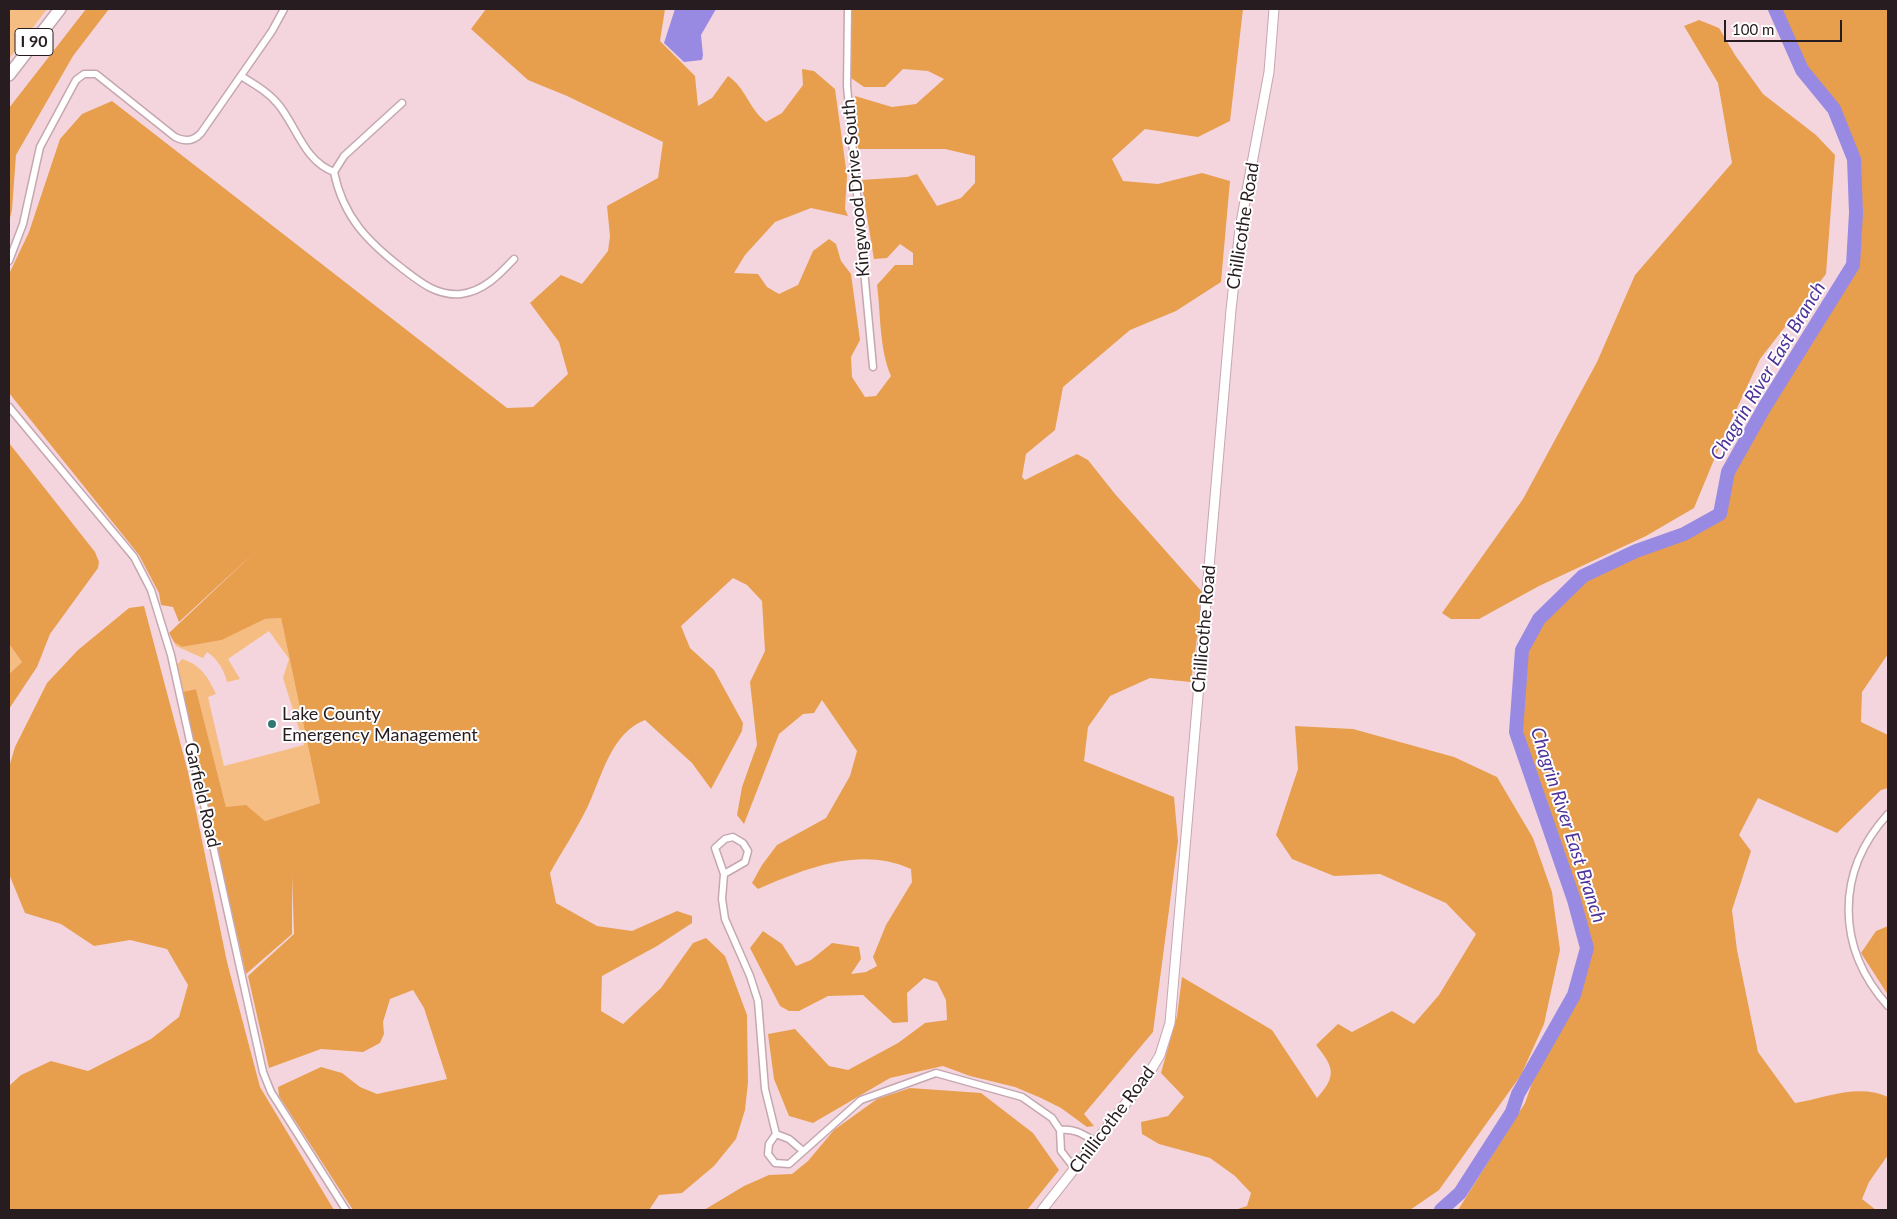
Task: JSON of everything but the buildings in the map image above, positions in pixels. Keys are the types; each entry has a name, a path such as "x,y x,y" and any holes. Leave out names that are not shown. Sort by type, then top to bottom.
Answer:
{"highway":[{"name":"I 90","path":"9,75 60,9"}],"main road":[{"name":"Chillicothe Road","path":"1042,1210 1148,1075 1160,1055 1170,1023 1231,310 1240,228 1269,72 1274,9"}],"street":[{"path":"9,261 24,224 34,169 43,140 72,85 80,76 88,73 96,74 172,134 184,140 194,139 201,133 241,76 272,31 284,9"},
{"name":"Kingwood Drive South","path":"848,9 847,86 873,366"},
{"path":"241,76 274,99 313,158 325,168 334,172"},
{"path":"402,103 344,156 334,172 342,199 365,236 377,249 428,288 454,294 477,290 496,277 514,259"},
{"name":"Garfield Road","path":"9,407 134,557 147,582 171,655 263,1072 271,1092 346,1210"},
{"path":"1888,814 1874,830 1860,854 1852,877 1848,901 1855,953 1873,988 1888,1006"},
{"path":"724,874 745,862 748,851 743,843 733,837 725,838 715,848 719,865 724,874 722,899 725,919 750,976 758,1001 765,1089 776,1134 769,1144 768,1154 775,1162 789,1164 861,1100 936,1073 1022,1097 1052,1118 1060,1130 1061,1151 1075,1168"},
{"path":"1060,1130 1070,1128 1096,1142"},
{"path":"776,1134 789,1139 803,1151"}],"shaded area":[{"path":"9,9 47,9 9,59"},
{"path":"86,9 109,9 73,56 16,155 12,210 9,222 9,108"},
{"path":"486,9 665,9 660,41 695,76 698,106 712,98 728,76 739,86 755,111 766,122 782,113 803,85 802,69 814,71 835,89 847,176 845,209 848,216 811,208 775,222 745,255 734,273 758,274 767,287 779,294 798,285 813,251 829,239 836,244 841,261 851,274 860,340 851,357 852,377 865,397 876,396 891,376 882,343 877,285 895,265 913,265 913,253 900,244 887,258 874,259 861,180 907,177 917,174 937,206 961,198 975,183 975,156 945,149 858,149 855,96 892,107 916,104 944,79 928,71 903,69 885,87 864,87 851,78 852,9 1243,9 1230,121 1198,137 1145,129 1112,159 1123,181 1158,184 1202,173 1230,181 1221,282 1176,311 1130,330 1063,387 1055,430 1026,454 1022,477 1025,480 1077,454 1088,460 1115,494 1203,593 1191,682 1150,678 1110,696 1088,727 1084,761 1174,797 1178,841 1153,1032 1084,1114 1094,1126 1087,1127 1061,1108 1015,1087 970,1076 943,1066 890,1078 813,1123 789,1116 774,1079 768,1034 795,1029 829,1066 848,1070 898,1043 925,1023 947,1020 946,1000 937,982 924,978 907,993 908,1022 893,1023 863,995 828,996 799,1011 789,1011 780,1006 750,948 763,931 782,944 796,966 811,960 832,943 859,947 861,959 851,974 866,972 877,966 873,957 886,925 912,882 911,869 892,862 873,859 834,862 814,867 758,889 752,883 762,865 777,845 826,818 850,776 857,751 822,700 814,713 803,714 779,734 744,824 737,815 742,787 757,745 750,682 765,651 762,601 747,585 733,578 681,626 690,648 714,670 743,723 742,731 711,789 692,763 645,720 633,726 616,745 609,757 584,815 550,873 556,903 597,926 632,931 677,911 692,916 692,923 657,946 602,976 601,1011 623,1024 661,988 693,943 706,938 725,956 747,1015 748,1082 745,1110 736,1139 714,1166 682,1193 659,1195 649,1210 353,1210 279,1096 278,1087 321,1067 342,1073 360,1087 377,1094 447,1079 424,1008 413,990 390,999 383,1022 384,1034 380,1043 363,1052 321,1049 269,1068 248,976 294,934 292,876 292,934 246,974 182,692 196,689 226,807 246,805 265,821 320,803 281,618 265,619 222,640 182,647 174,642 169,633 257,550 179,622 173,607 161,605 159,593 139,555 9,393 9,274 29,232 60,139 82,114 112,101 507,408 533,407 568,374 559,342 530,303 561,275 582,284 608,251 610,236 607,206 658,178 663,142 567,96 528,80 471,29"},
{"path":"675,9 716,9 701,35 702,60 684,62 664,43"},
{"path":"1775,9 1888,9 1888,654 1862,692 1861,722 1888,735 1888,788 1881,790 1837,833 1758,798 1739,835 1751,851 1732,910 1737,950 1758,1052 1795,1103 1854,1091 1877,1093 1888,1097 1888,1155 1869,1182 1862,1199 1876,1210 1458,1210 1525,1103 1544,1049 1574,995 1587,948 1574,900 1516,732 1522,650 1539,619 1583,576 1636,551 1684,534 1720,514 1728,472 1764,408 1853,265 1856,213 1854,159 1834,109 1802,70"},
{"path":"1699,20 1719,28 1735,55 1763,94 1816,135 1835,155 1826,274 1760,359 1723,438 1694,508 1646,536 1539,586 1479,619 1451,619 1442,613 1523,499 1597,362 1635,275 1732,163 1718,83 1684,26"},
{"path":"9,443 95,552 99,562 98,568 50,634 37,667 9,709 9,674 22,662 9,644"},
{"path":"144,606 188,772 227,962 260,1087 334,1210 9,1210 9,1086 21,1075 51,1061 88,1071 151,1039 179,1017 188,985 167,949 130,940 94,946 61,924 25,913 9,874 9,767 15,747 47,683 78,650 129,608"},
{"path":"281,618 320,803 265,821 246,806 226,807 196,689 182,692 177,665 182,659 199,668 207,677 216,694 208,697 224,766 304,745 283,678 289,659 269,631 228,659 240,679 227,682 220,665 211,655 207,652 203,658 176,646 174,642 182,647 222,640 265,619"},
{"path":"9,644 22,662 9,674"},
{"path":"1295,726 1353,729 1454,757 1497,777 1533,838 1552,892 1560,950 1544,1024 1521,1075 1439,1190 1410,1210 1235,1210 1247,1206 1251,1193 1235,1176 1210,1158 1159,1144 1142,1134 1141,1122 1168,1116 1184,1097 1161,1073 1177,1016 1182,977 1272,1030 1317,1098 1328,1084 1331,1072 1327,1059 1316,1045 1338,1024 1352,1032 1392,1011 1414,1024 1439,995 1476,934 1446,903 1380,874 1334,876 1292,859 1276,835 1298,769"},
{"path":"1888,926 1888,995 1861,953 1876,931"},
{"path":"910,1088 981,1093 1033,1133 1059,1170 1027,1210 704,1210 744,1186 769,1175 792,1174 808,1161 834,1130 877,1099"}],"waterway":[{"name":"Chagrin River East Branch","path":"1441,1210 1460,1193 1512,1112 1518,1094 1574,995 1587,948 1574,900 1516,732 1522,650 1539,619 1583,576 1636,551 1684,534 1720,514 1728,472 1764,408 1853,265 1856,213 1854,159 1834,109 1802,70 1775,9"}],"place":[{"name":"Lake County Emergency Management","path":"272,724"}]}
